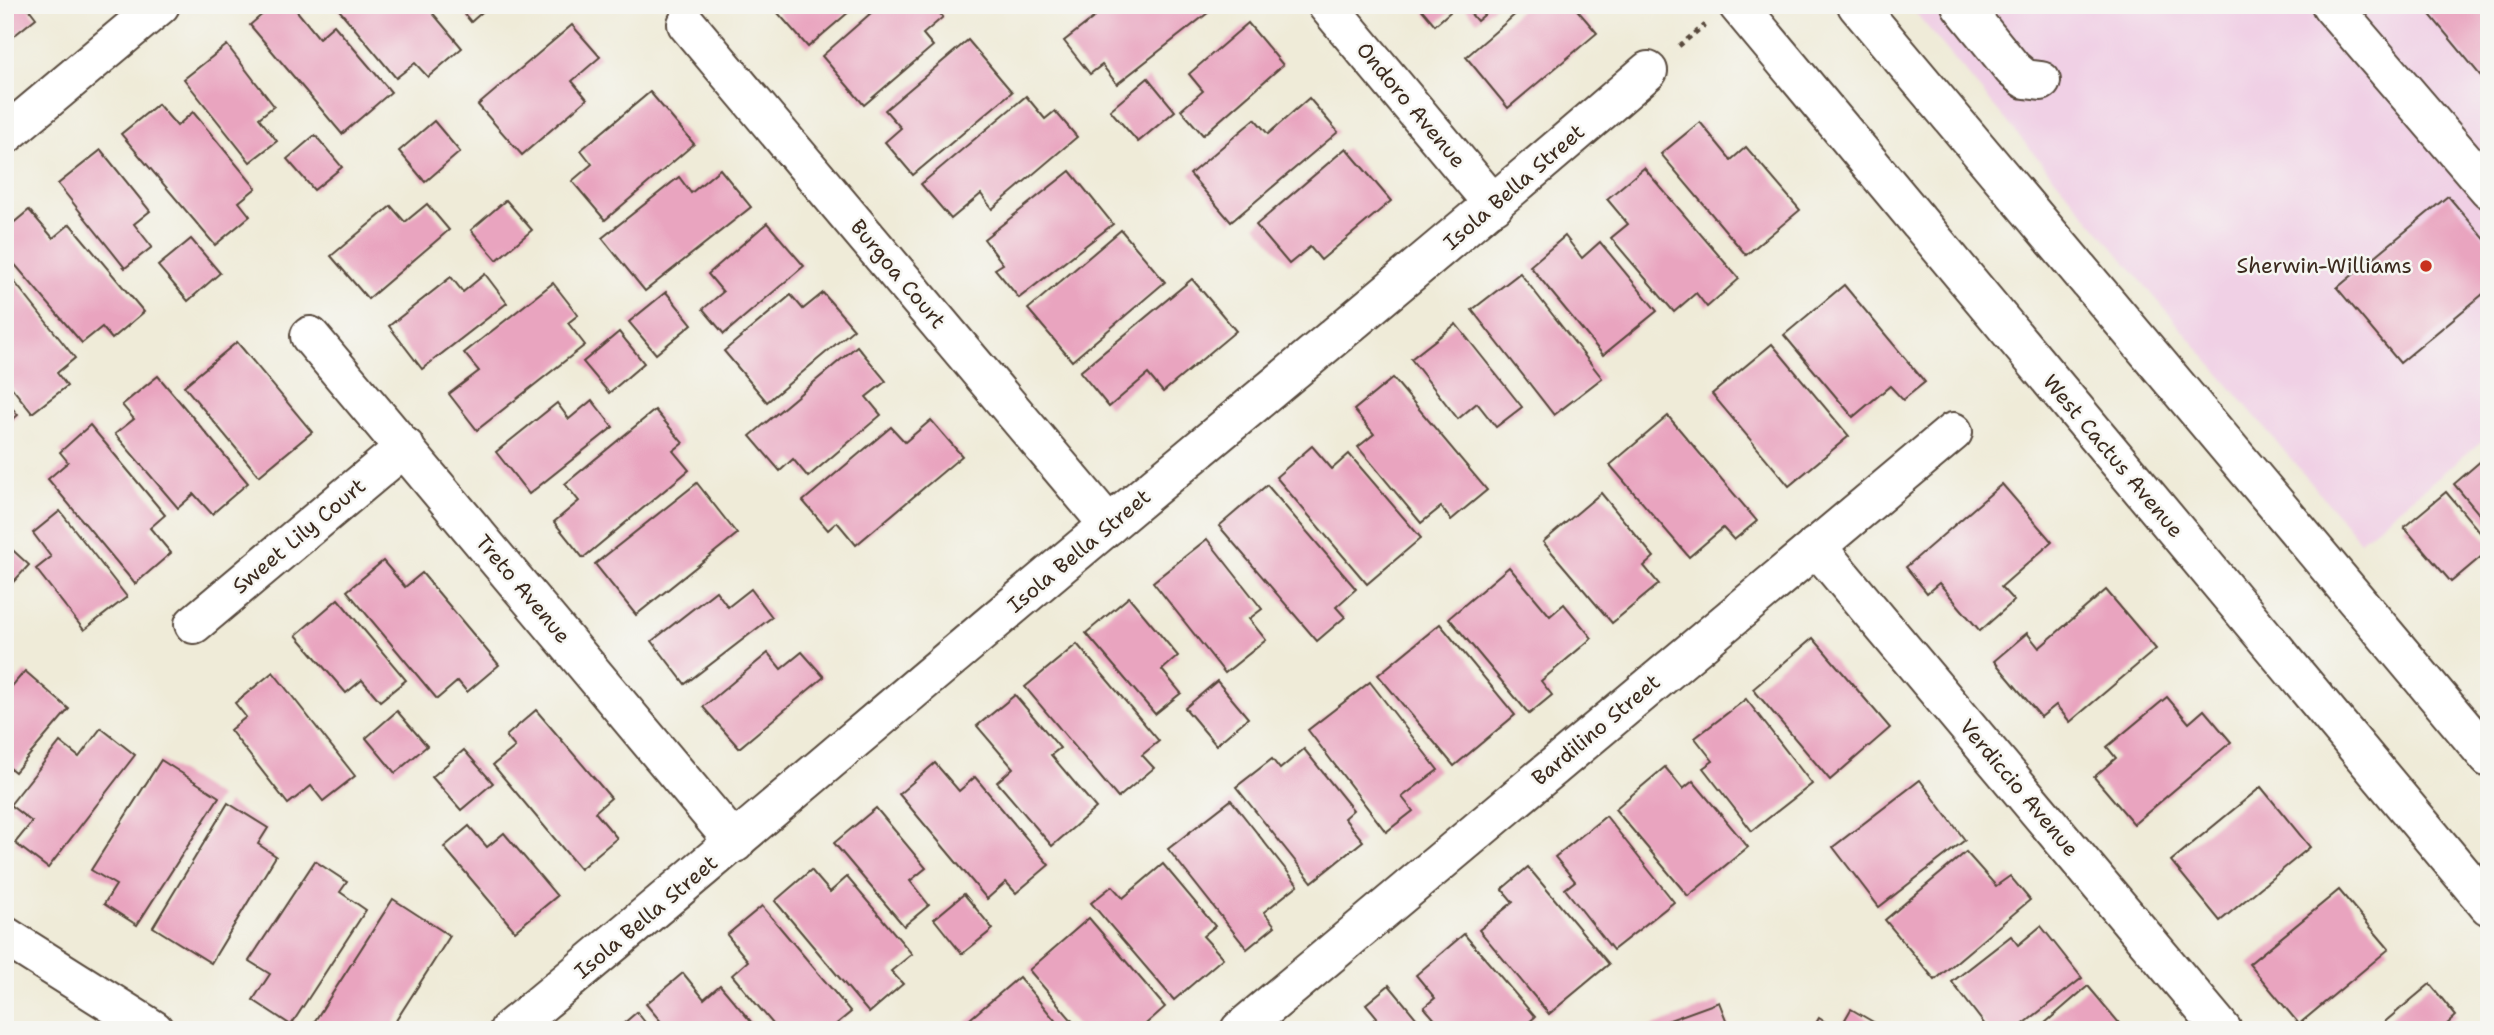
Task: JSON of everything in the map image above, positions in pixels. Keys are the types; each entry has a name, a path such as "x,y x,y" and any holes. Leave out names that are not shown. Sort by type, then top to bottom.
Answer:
{"street":[{"path":"5,135 160,5"},
{"name":"Ondoro Avenue","path":"1327,5 1494,205"},
{"name":"West Cactus Avenue","path":"1738,5 2489,906"},
{"path":"1857,5 2489,758"},
{"path":"1961,5 2013,69 2025,79 2041,81"},
{"path":"2331,5 2489,189"},
{"name":"Burgoa Court","path":"687,24 1109,525"},
{"name":"Isola Bella Street","path":"509,1030 1494,205 1648,71"},
{"name":"Treto Avenue","path":"310,336 735,843"},
{"name":"Bardilino Street","path":"1240,1030 1953,432"},
{"name":"Sweet Lily Court","path":"194,624 405,447"},
{"name":"Verdiccio Avenue","path":"1816,546 2222,1030"},
{"path":"5,936 154,1030"}],"shaded area":[{"path":"1909,5 2489,5 2489,435 2360,541"}],"building":[{"path":"5,5 26,5 36,18 5,43"},
{"path":"273,5 292,5 319,38 334,25 391,92 342,134 250,25"},
{"path":"335,5 426,5 462,48 428,77 415,63 396,78"},
{"path":"457,5 490,5 471,22"},
{"path":"787,5 857,5 808,47 778,13"},
{"path":"880,5 932,5 943,17 923,34 933,46 864,105 822,56"},
{"path":"1110,5 1218,5 1117,84 1102,65 1090,74 1064,41"},
{"path":"1418,5 1458,5 1435,25"},
{"path":"1463,5 1496,5 1477,21"},
{"path":"1526,5 1573,5 1597,33 1508,108 1466,57"},
{"path":"2422,5 2489,5 2489,86"},
{"path":"1248,23 1283,65 1203,135 1181,110 1203,91 1189,74"},
{"path":"572,25 600,57 572,81 587,99 522,155 478,105"},
{"path":"968,40 1012,92 913,175 885,142 901,128 885,110"},
{"path":"227,45 274,106 259,118 277,141 250,162 184,79"},
{"path":"1148,78 1175,111 1138,142 1110,110"},
{"path":"650,92 694,144 605,220 572,181 592,164 581,150"},
{"path":"1026,96 1045,119 1055,111 1077,137 992,209 981,194 951,219 921,184"},
{"path":"1309,98 1338,132 1231,222 1190,174 1255,119 1268,134"},
{"path":"158,104 177,126 193,112 256,188 239,202 250,216 215,245 121,134"},
{"path":"434,121 460,152 425,182 399,151"},
{"path":"1700,122 1731,160 1746,147 1800,210 1746,255 1661,154"},
{"path":"315,135 342,167 314,190 287,159"},
{"path":"1346,148 1391,201 1321,260 1310,247 1289,264 1256,225"},
{"path":"101,150 150,211 134,224 152,247 125,268 58,184"},
{"path":"1644,168 1739,279 1707,307 1696,293 1674,312 1611,238 1628,224 1607,199"},
{"path":"720,169 751,207 645,291 602,238 679,177 691,193"},
{"path":"1070,171 1113,224 1019,298 995,269 1003,264 984,239"},
{"name":"Sherwin-Williams","path":"2448,196 2489,244 2489,289 2400,363 2337,288"},
{"path":"506,200 532,230 497,260 471,230"},
{"path":"427,204 449,230 368,299 331,256 391,206 405,222"},
{"path":"29,210 53,238 70,224 144,312 112,339 102,327 82,343 5,253 5,230"},
{"path":"767,223 804,266 724,334 703,309 723,292 708,274"},
{"path":"1121,230 1165,282 1072,361 1028,309"},
{"path":"1565,236 1582,258 1600,242 1657,311 1603,355 1530,266"},
{"path":"191,239 220,273 188,301 158,266"},
{"path":"5,270 75,358 57,373 67,386 32,413 5,379"},
{"path":"1520,273 1602,378 1554,415 1472,310"},
{"path":"485,274 507,303 422,369 389,326 451,277 463,292"},
{"path":"1192,279 1236,331 1163,392 1148,374 1109,407 1080,372"},
{"path":"553,283 578,315 568,323 585,345 477,430 449,394 479,371 464,353"},
{"path":"1844,285 1925,382 1903,400 1890,386 1853,417 1784,335"},
{"path":"666,292 692,324 656,354 629,322"},
{"path":"823,293 854,329 767,402 724,351 791,295 803,309"},
{"path":"1456,324 1522,407 1496,427 1477,403 1458,419 1411,359"},
{"path":"619,332 644,363 609,393 583,362"},
{"path":"237,342 312,432 259,476 184,386"},
{"path":"1772,344 1849,436 1789,486 1712,394"},
{"path":"857,346 886,381 866,397 881,415 808,477 793,459 780,471 750,436"},
{"path":"158,376 248,483 212,514 194,494 178,508 115,434 134,419 122,405"},
{"path":"1393,378 1487,490 1451,520 1441,507 1421,523 1358,447 1374,434 1354,410"},
{"path":"5,400 18,415 5,426"},
{"path":"592,400 613,427 529,494 496,452 557,403 569,419"},
{"path":"655,410 683,443 673,451 689,470 583,558 554,522 579,501 565,484"},
{"path":"1668,416 1757,521 1734,540 1723,528 1689,557 1610,465"},
{"path":"931,420 962,456 856,545 837,522 828,530 803,501 891,427 905,442"},
{"path":"90,425 165,515 150,528 171,553 135,584 48,479 68,462 60,452"},
{"path":"1312,446 1332,469 1349,454 1421,538 1367,584 1276,477"},
{"path":"2489,454 2489,526 2454,484"},
{"path":"697,483 737,534 636,615 595,564"},
{"path":"2002,484 2052,542 2001,587 2014,601 1980,631 1939,583 1927,593 1906,567"},
{"path":"1267,485 1356,589 1336,607 1345,617 1317,641 1219,526"},
{"path":"2446,492 2489,543 2489,550 2451,582 2404,527"},
{"path":"1601,493 1654,557 1644,566 1659,584 1612,623 1543,542"},
{"path":"60,511 127,597 84,630 36,569 51,557 33,533"},
{"path":"1207,539 1262,609 1249,619 1266,640 1225,673 1153,582"},
{"path":"5,543 29,565 5,591"},
{"path":"383,561 405,587 422,573 499,665 467,692 458,681 437,699 347,591"},
{"path":"1509,567 1550,616 1564,604 1592,638 1541,681 1552,695 1529,714 1449,618"},
{"path":"751,589 772,617 685,684 652,641 716,591 728,607"},
{"path":"2106,590 2156,649 2070,722 2056,705 2041,717 1994,661 2027,633 2039,648"},
{"path":"1129,597 1178,656 1162,670 1181,693 1155,714 1086,633"},
{"path":"338,599 406,680 380,701 362,680 346,693 296,635"},
{"path":"1440,624 1515,715 1454,766 1378,675"},
{"path":"1813,638 1890,728 1830,780 1753,689"},
{"path":"1077,644 1159,741 1142,755 1154,768 1118,798 1025,687"},
{"path":"802,652 824,677 739,748 703,707 768,653 781,669"},
{"path":"25,671 69,709 15,772 5,764 5,694"},
{"path":"273,672 355,776 323,801 311,786 288,804 230,730 246,717 235,703"},
{"path":"1217,681 1248,718 1216,745 1185,708"},
{"path":"1370,682 1438,770 1402,797 1413,811 1386,832 1308,730"},
{"path":"1015,695 1060,748 1051,755 1096,808 1052,846 997,782 1013,768 977,726"},
{"path":"2167,697 2189,723 2204,710 2231,742 2134,824 2094,777 2116,758 2107,747"},
{"path":"1746,699 1812,784 1752,831 1703,768 1713,761 1695,738"},
{"path":"536,710 611,798 595,812 617,838 580,869 493,765 515,747 506,736"},
{"path":"397,711 427,746 395,773 366,738"},
{"path":"101,728 135,755 48,868 15,843 32,822 10,805 60,742 79,757"},
{"path":"1304,749 1353,810 1344,818 1363,841 1312,882 1236,787 1272,759 1280,769"},
{"path":"464,750 493,783 461,810 432,777"},
{"path":"161,760 219,797 137,925 104,904 116,885 91,870"},
{"path":"935,763 959,791 975,777 1049,865 1016,893 1006,882 987,899 899,794"},
{"path":"1665,767 1683,789 1693,781 1748,847 1688,896 1615,809"},
{"path":"1920,780 1965,840 1879,907 1833,847"},
{"path":"2261,787 2310,847 2220,921 2171,861"},
{"path":"1231,800 1298,885 1264,912 1275,926 1247,949 1168,849"},
{"path":"228,803 268,828 258,844 276,856 211,963 153,927"},
{"path":"876,808 926,868 910,881 929,905 904,926 834,843"},
{"path":"1606,816 1674,902 1613,950 1565,889 1575,881 1555,857"},
{"path":"469,826 487,847 504,833 557,896 515,931 444,847"},
{"path":"1966,852 1996,886 2010,876 2030,900 1935,980 1885,920"},
{"path":"315,861 347,882 340,892 366,910 291,1025 253,1000 270,974 249,961"},
{"path":"1163,864 1215,926 1203,936 1223,958 1174,1000 1091,903 1112,886 1123,898"},
{"path":"1528,867 1609,964 1549,1014 1479,930 1513,902 1502,889"},
{"path":"811,870 830,892 847,877 912,954 891,971 903,984 869,1013 775,901"},
{"path":"2339,890 2389,949 2299,1024 2249,964"},
{"path":"964,894 993,929 962,954 934,919"},
{"path":"393,899 450,936 390,1030 379,1030 371,1025 368,1030 309,1030"},
{"path":"762,906 851,1012 829,1030 778,1030 732,975 748,961 727,935"},
{"path":"1089,918 1165,1007 1139,1030 1080,1030 1029,970"},
{"path":"2041,926 2082,978 2016,1030 1989,1030 1952,982 2011,936 2018,945"},
{"path":"1464,934 1535,1017 1520,1030 1444,1030 1424,1007 1435,998 1416,975"},
{"path":"683,973 704,999 720,985 758,1030 668,1030 646,1004"},
{"path":"1019,977 1063,1030 957,1030"},
{"path":"2430,984 2456,1016 2444,1027 2446,1030 2375,1030"},
{"path":"1389,985 1426,1030 1361,1030 1377,1017 1366,1004"},
{"path":"2088,986 2125,1030 2037,1030"},
{"path":"1719,1002 1730,1030 1645,1030 1645,1029"},
{"path":"1851,1009 1887,1030 1839,1030"},
{"path":"637,1012 651,1030 616,1030"},
{"path":"1819,1018 1838,1030 1812,1030"}],"place":[{"name":"Sherwin-Williams","path":"2426,266"}]}
